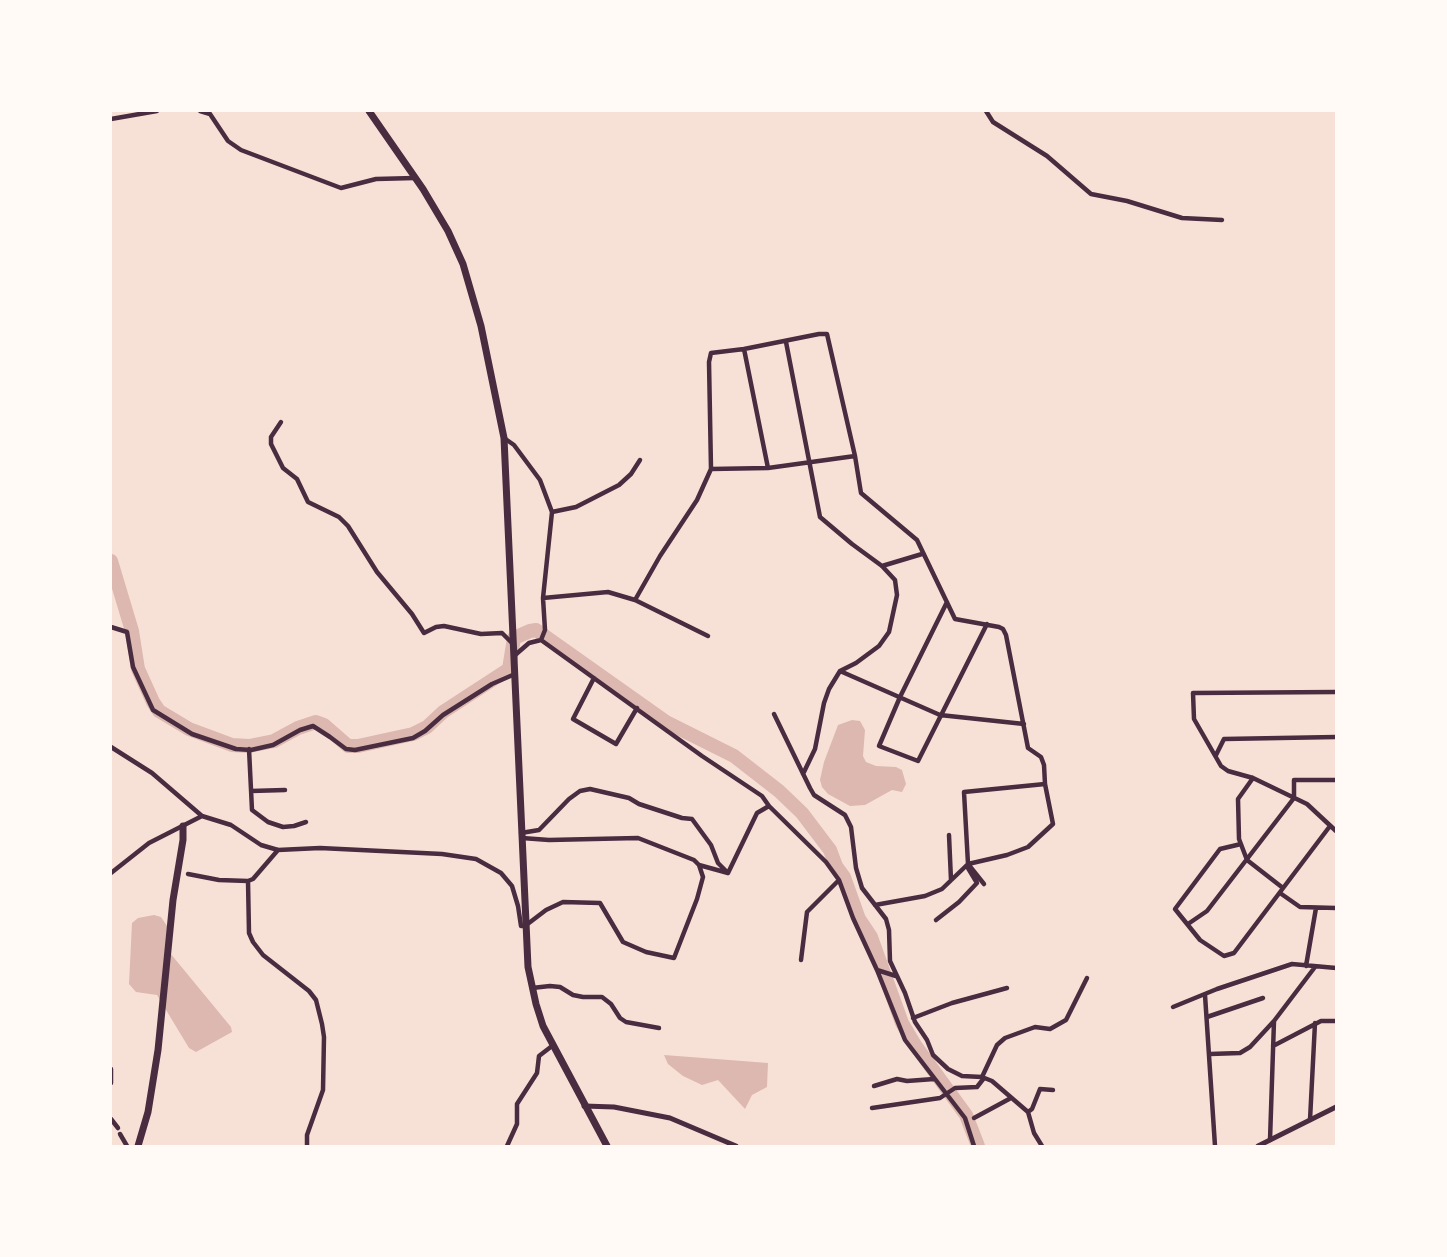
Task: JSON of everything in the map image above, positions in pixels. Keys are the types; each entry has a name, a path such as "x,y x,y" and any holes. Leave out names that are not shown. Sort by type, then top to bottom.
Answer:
{"main road":[{"path":"369,111 442,218 463,264 481,326 504,438 525,926 532,988 543,1026 552,1046 607,1146"},
{"path":"138,1146 148,1112 158,1050 183,826"}],"street":[{"path":"111,118 158,111"},
{"path":"201,111 210,114 228,141 241,150 341,188 376,179 415,178"},
{"path":"986,111 993,122 1047,156 1091,194 1127,201 1182,218 1222,220"},
{"path":"635,600 660,556 697,500 711,469 709,362 711,352 744,349 827,334 855,456 861,493 917,540 955,619 1003,629 1006,635 1028,748 1041,758 1044,765 1045,784 1053,824 1028,847 967,865 942,889 925,896 875,905"},
{"path":"786,342 820,517 882,566 895,580 897,595 889,632 879,646 856,663 840,671 829,689 815,749 803,774"},
{"path":"744,349 768,468"},
{"path":"281,422 270,437 283,468 297,479 308,502 339,517 348,526 377,572 412,614 424,633 444,626 481,634 502,633 513,645"},
{"path":"504,438 514,445 540,480 552,512 543,598 545,630 541,640"},
{"path":"711,469 768,468 855,456"},
{"path":"552,512 576,507 619,485 631,474 640,460"},
{"path":"882,566 922,554"},
{"path":"543,598 608,592 635,600 708,636"},
{"path":"947,602 900,697 879,746 918,761 987,624"},
{"path":"111,627 127,632 133,667 153,710 192,734 236,749 273,745 300,730 313,726 346,749 355,750 413,738 443,715 492,684 514,674"},
{"path":"514,656 529,643 541,640 762,796 769,806 826,862 839,880 905,1040 965,1118 974,1146"},
{"path":"840,671 940,715 1023,724"},
{"path":"594,678 573,719 616,744 637,708"},
{"path":"1336,692 1193,693 1194,719 1221,766 1228,771 1253,778 1307,804 1336,831"},
{"path":"774,714 814,795 845,815 851,827 856,868 862,888 886,919 889,930 890,961 905,993 913,1018 933,1054 948,1069 962,1076 983,1077 992,1081 1028,1112 1034,1132 1042,1146"},
{"path":"1216,755 1224,739 1336,737"},
{"path":"111,747 152,773 202,816 231,825 261,845 278,850 320,848 442,854 476,859 501,873 512,886 521,926 525,926 546,910 562,902 600,903 623,942 646,952 674,958 698,899 703,877 694,860 638,838 549,840 521,836"},
{"path":"249,749 252,810 268,822 283,827 306,822"},
{"path":"1253,778 1238,799 1241,844 1247,860 1300,907 1336,908"},
{"path":"1188,924 1207,911 1294,798 1294,780 1336,780"},
{"path":"936,920 959,902 977,883 967,865 964,792 1045,784"},
{"path":"521,836 539,830 580,790 590,789 629,798 660,811 692,819 711,845 718,863 728,873"},
{"path":"251,791 285,790"},
{"path":"728,873 757,813 769,806"},
{"path":"111,873 149,843 202,816"},
{"path":"1241,844 1220,849 1175,909 1200,940 1224,956 1234,953 1330,826"},
{"path":"949,835 951,880"},
{"path":"188,874 219,880 248,881 253,879 278,850"},
{"path":"967,865 984,884"},
{"path":"699,866 728,873"},
{"path":"801,960 807,912 839,880"},
{"path":"248,881 249,933 253,942 263,955 309,991 316,1000 322,1024 324,1037 323,1090 307,1135 307,1146"},
{"path":"1306,966 1316,908"},
{"path":"1173,1007 1217,989 1292,964 1336,968"},
{"path":"1210,1054 1240,1053 1250,1047 1274,1022 1315,967"},
{"path":"877,970 896,976"},
{"path":"872,1108 940,1098 955,1088 976,1087 997,1045 1005,1038 1035,1028 1050,1029 1066,1020 1087,978"},
{"path":"532,988 560,987 573,995 602,997 626,1022 659,1028"},
{"path":"913,1018 952,1003 1007,988"},
{"path":"1205,995 1215,1146"},
{"path":"1207,1017 1263,998"},
{"path":"1270,1140 1274,1022"},
{"path":"1273,1046 1315,1023 1336,1022"},
{"path":"1310,1120 1315,1023"},
{"path":"507,1146 516,1124 517,1104 537,1073 538,1056 552,1046"},
{"path":"111,1069 111,1083"},
{"path":"874,1086 897,1079 907,1081 934,1079"},
{"path":"1028,1112 1032,1109 1040,1089 1053,1090"},
{"path":"974,1118 1011,1098"},
{"path":"584,1106 614,1107 670,1118 736,1146"},
{"path":"1259,1146 1336,1107"},
{"path":"111,1119 118,1128"},
{"path":"120,1134 127,1146"}],"shaded area":[{"path":"852,720 860,721 865,730 863,756 866,762 902,770 906,784 902,792 892,790 865,805 850,806 828,794 822,787 820,780 824,762 838,725"},
{"path":"154,915 161,917 169,929 170,953 231,1027 232,1032 196,1052 189,1048 157,995 136,992 129,984 132,923 138,918"},
{"path":"664,1055 768,1063 767,1087 752,1095 745,1109 718,1080 702,1085 683,1076 668,1064"}],"waterway":[{"path":"111,561 132,631 138,669 153,702 159,711 189,729 232,745 249,746 274,741 298,728 316,722 324,725 348,746 358,746 413,734 427,727 443,712 509,669 514,638 536,630 666,722 734,756 779,791 802,813 830,850 836,866 844,877 859,919 871,937 902,1023 915,1045 966,1115 978,1146"}]}
